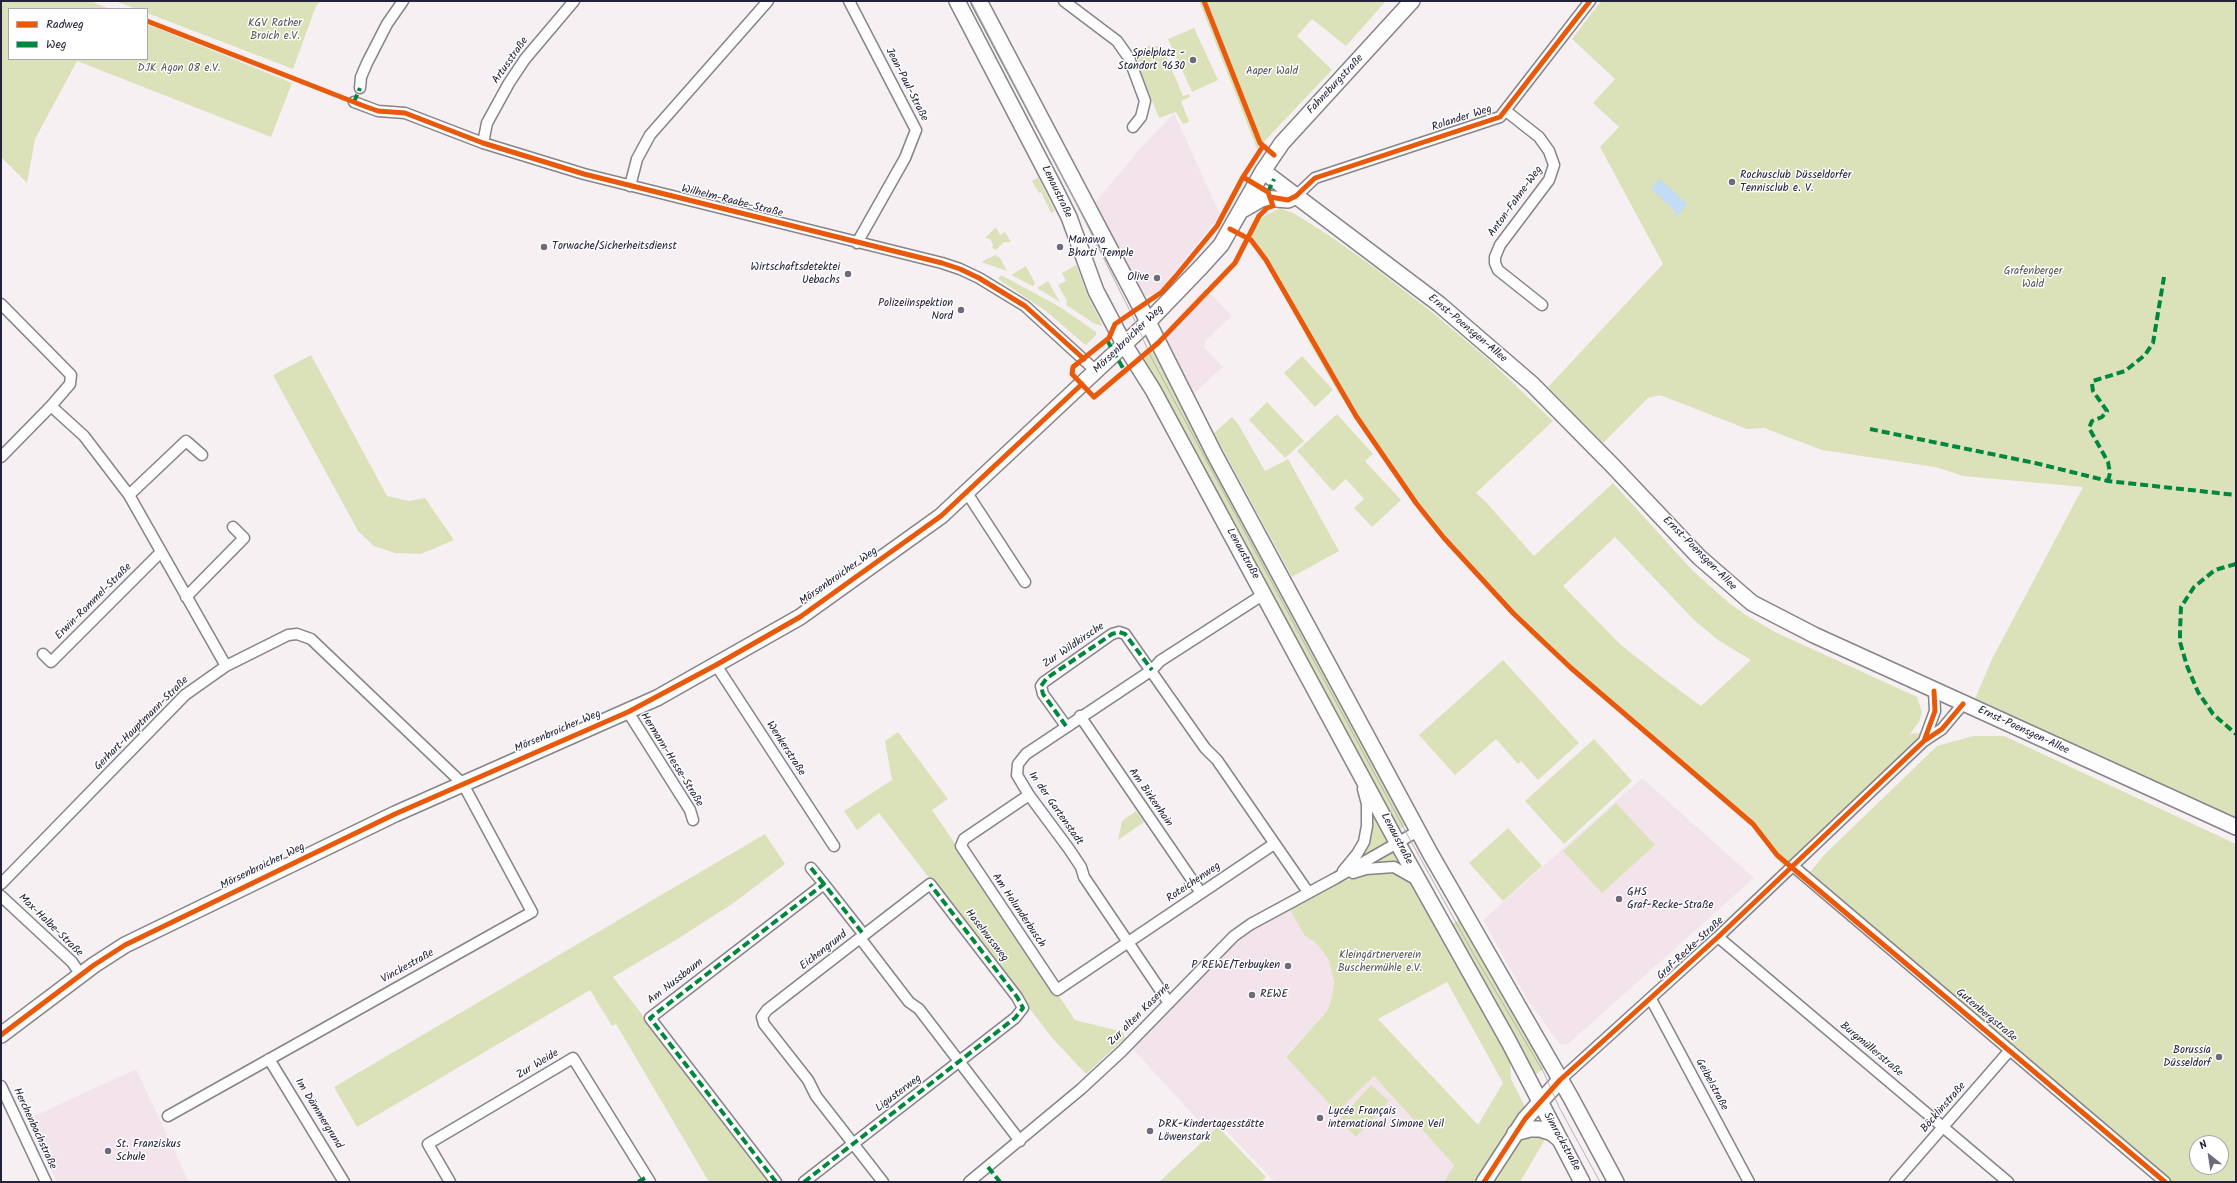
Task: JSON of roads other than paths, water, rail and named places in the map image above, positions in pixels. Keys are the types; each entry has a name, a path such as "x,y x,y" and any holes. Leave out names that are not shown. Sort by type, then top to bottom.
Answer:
{"street":[{"path":"360,88 360,77 369,57 387,24 402,1"},
{"name":"Artusstraße","path":"483,143 487,123 509,83 525,59 574,1"},
{"path":"630,186 637,160 650,135 768,1"},
{"name":"Jean-Paul-Straße","path":"849,1 914,125 915,137 905,158 857,242"},
{"name":"Lenaustraße","path":"957,1 1069,217 1096,290 1124,344 1153,390 1397,842 1512,1048 1544,1098"},
{"name":"Lenaustraße","path":"979,1 1148,322 1215,455 1418,830 1560,1080"},
{"path":"1064,1 1117,41 1130,58 1145,102 1141,117 1133,127"},
{"name":"Fahneburgstraße","path":"1263,171 1290,134 1412,1"},
{"name":"Rolander Weg","path":"1296,196 1315,178 1495,118 1506,111 1590,1"},
{"name":"Wilhelm-Raabe-Straße","path":"354,102 378,111 405,113 483,143 630,186 942,263 979,278 1025,306 1096,371"},
{"name":"Anton-Fahne-Weg","path":"1506,111 1539,137 1548,151 1554,166 1549,180 1500,245 1495,257 1495,263 1498,270 1542,305"},
{"name":"Mörsenbroicher Weg","path":"1,1035 81,975 125,945 382,820 628,712 716,665 800,617 941,516 1148,322 1202,267 1243,209 1263,171"},
{"name":"Ernst-Poensgen-Allee","path":"1263,171 1439,304 1532,384 1606,458 1699,558 1738,593 1752,603 1785,622 1934,691 2236,827"},
{"name":"Mörsenbroicher Weg","path":"1243,209 1263,198 1288,200 1296,196"},
{"path":"1,304 71,374 70,384 1,458"},
{"path":"51,406 84,436 129,495 226,666"},
{"path":"129,495 186,441 202,455"},
{"path":"967,493 1025,582"},
{"path":"186,596 244,538 233,527"},
{"name":"Erwin-Rommel-Straße","path":"43,654 51,662 161,552"},
{"name":"In der Gartenstadt","path":"1169,1003 1084,877 1081,867 1069,849 1029,795 1017,775 1018,764 1026,754 1080,716 1152,670 1160,661 1187,642 1264,594"},
{"name":"Zur Wildkirsche","path":"1066,726 1043,694 1041,686 1047,678 1112,634 1119,632 1125,634 1152,670"},
{"name":"Gerhart-Hauptmann-Straße","path":"1,884 185,695 226,666 288,635 297,634 311,639 463,784"},
{"name":"Wenkerstraße","path":"716,665 834,846"},
{"path":"1152,670 1308,892"},
{"name":"Graf-Recke-Straße","path":"1924,741 1935,711 1934,691"},
{"name":"Graf-Recke-Straße","path":"1484,1182 1515,1133 1560,1080 1718,938 1924,741 1942,729 1963,704"},
{"name":"Hermann-Hesse-Straße","path":"628,712 690,810 693,820"},
{"name":"Am Birkenhain","path":"1080,716 1201,893"},
{"name":"Zur alten Kaserne","path":"1336,878 1357,854 1364,842 1367,826 1367,804 1358,768"},
{"name":"Vinckestraße","path":"168,1116 532,912 463,784"},
{"name":"Am Holunderbusch","path":"1029,795 964,840 961,845 962,850 1057,990 1128,942"},
{"name":"Zur alten Kaserne","path":"969,1182 1081,1089 1169,1003 1234,936 1251,924 1336,878 1418,830"},
{"name":"Roteichenweg","path":"1128,942 1274,844"},
{"name":"Gutenbergstraße","path":"1793,866 2165,1182"},
{"name":"Zur alten Kaserne","path":"1336,878 1366,869 1386,867 1403,871 1420,882"},
{"path":"811,868 862,936"},
{"name":"Am Nussbaum","path":"776,1182 650,1018 824,884"},
{"name":"Haselnussweg","path":"862,936 930,884 1017,997 1023,1008 1015,1018 960,1063"},
{"name":"Max-Halbe-Straße","path":"1,896 72,962 81,975"},
{"name":"Eichengrund","path":"883,1182 816,1096 808,1080 764,1024 762,1017 767,1010 862,936 1020,1141"},
{"name":"Burgmüllerstraße","path":"1718,938 2008,1182"},
{"name":"Geibelstraße","path":"1651,999 1749,1182"},
{"name":"Böcklinstraße","path":"1895,1182 2010,1050"},
{"name":"Zur Weide","path":"450,1182 428,1144 573,1058 645,1180"},
{"name":"Im Dämmergrund","path":"269,1060 344,1182"},
{"name":"Ligusterweg","path":"853,1144 960,1063"},
{"path":"1560,1080 1616,1182"},
{"name":"Herchenbachstraße","path":"1,1086 46,1182"},
{"path":"1544,1098 1556,1090 1561,1093 1571,1109 1579,1115"},
{"name":"Simrockstraße","path":"1544,1098 1560,1140 1582,1182"},
{"path":"1515,1133 1530,1129 1540,1129 1552,1133 1560,1140"},
{"path":"804,1182 853,1144"}],"water":[{"path":"1660,179 1687,204 1677,216 1674,213 1675,211 1651,189"}],"tram line":[{"path":"971,1 1066,183 1134,319 1152,359 1408,836 1473,953 1544,1073 1559,1107 1600,1182"}],"place":[{"name":"Spielplatz - Standort 9630","path":"1193,60"},
{"name":"Rochusclub Düsseldorfer Tennisclub e. V.","path":"1732,182"},
{"name":"Torwache/Sicherheitsdienst","path":"544,247"},
{"name":"Manawa Bharti Temple","path":"1060,247"},
{"name":"Wirtschaftsdetektei Uebachs","path":"848,274"},
{"name":"Olive","path":"1157,278"},
{"name":"Polizeiinspektion Nord","path":"961,310"},
{"name":"GHS Graf-Recke-Straße","path":"1619,899"},
{"name":"P REWE/Terbuyken","path":"1288,966"},
{"name":"REWE","path":"1252,995"},
{"name":"Borussia Düsseldorf","path":"2219,1057"},
{"name":"Lycée Français international Simone Veil","path":"1320,1118"},
{"name":"DRK-Kindertagesstätte Löwenstark","path":"1150,1131"},
{"name":"St. Franziskus Schule","path":"108,1151"}],"park label":[{"name":"KGV Rather Broich e.V.","path":"275,30"},
{"name":"DJK Agon 08 e.V.","path":"179,69"},
{"name":"Aaper Wald","path":"1272,72"},
{"name":"Grafenberger Wald","path":"2033,278"},
{"name":"Kleingärtnerverein Buschermühle e.V.","path":"1380,962"}]}
